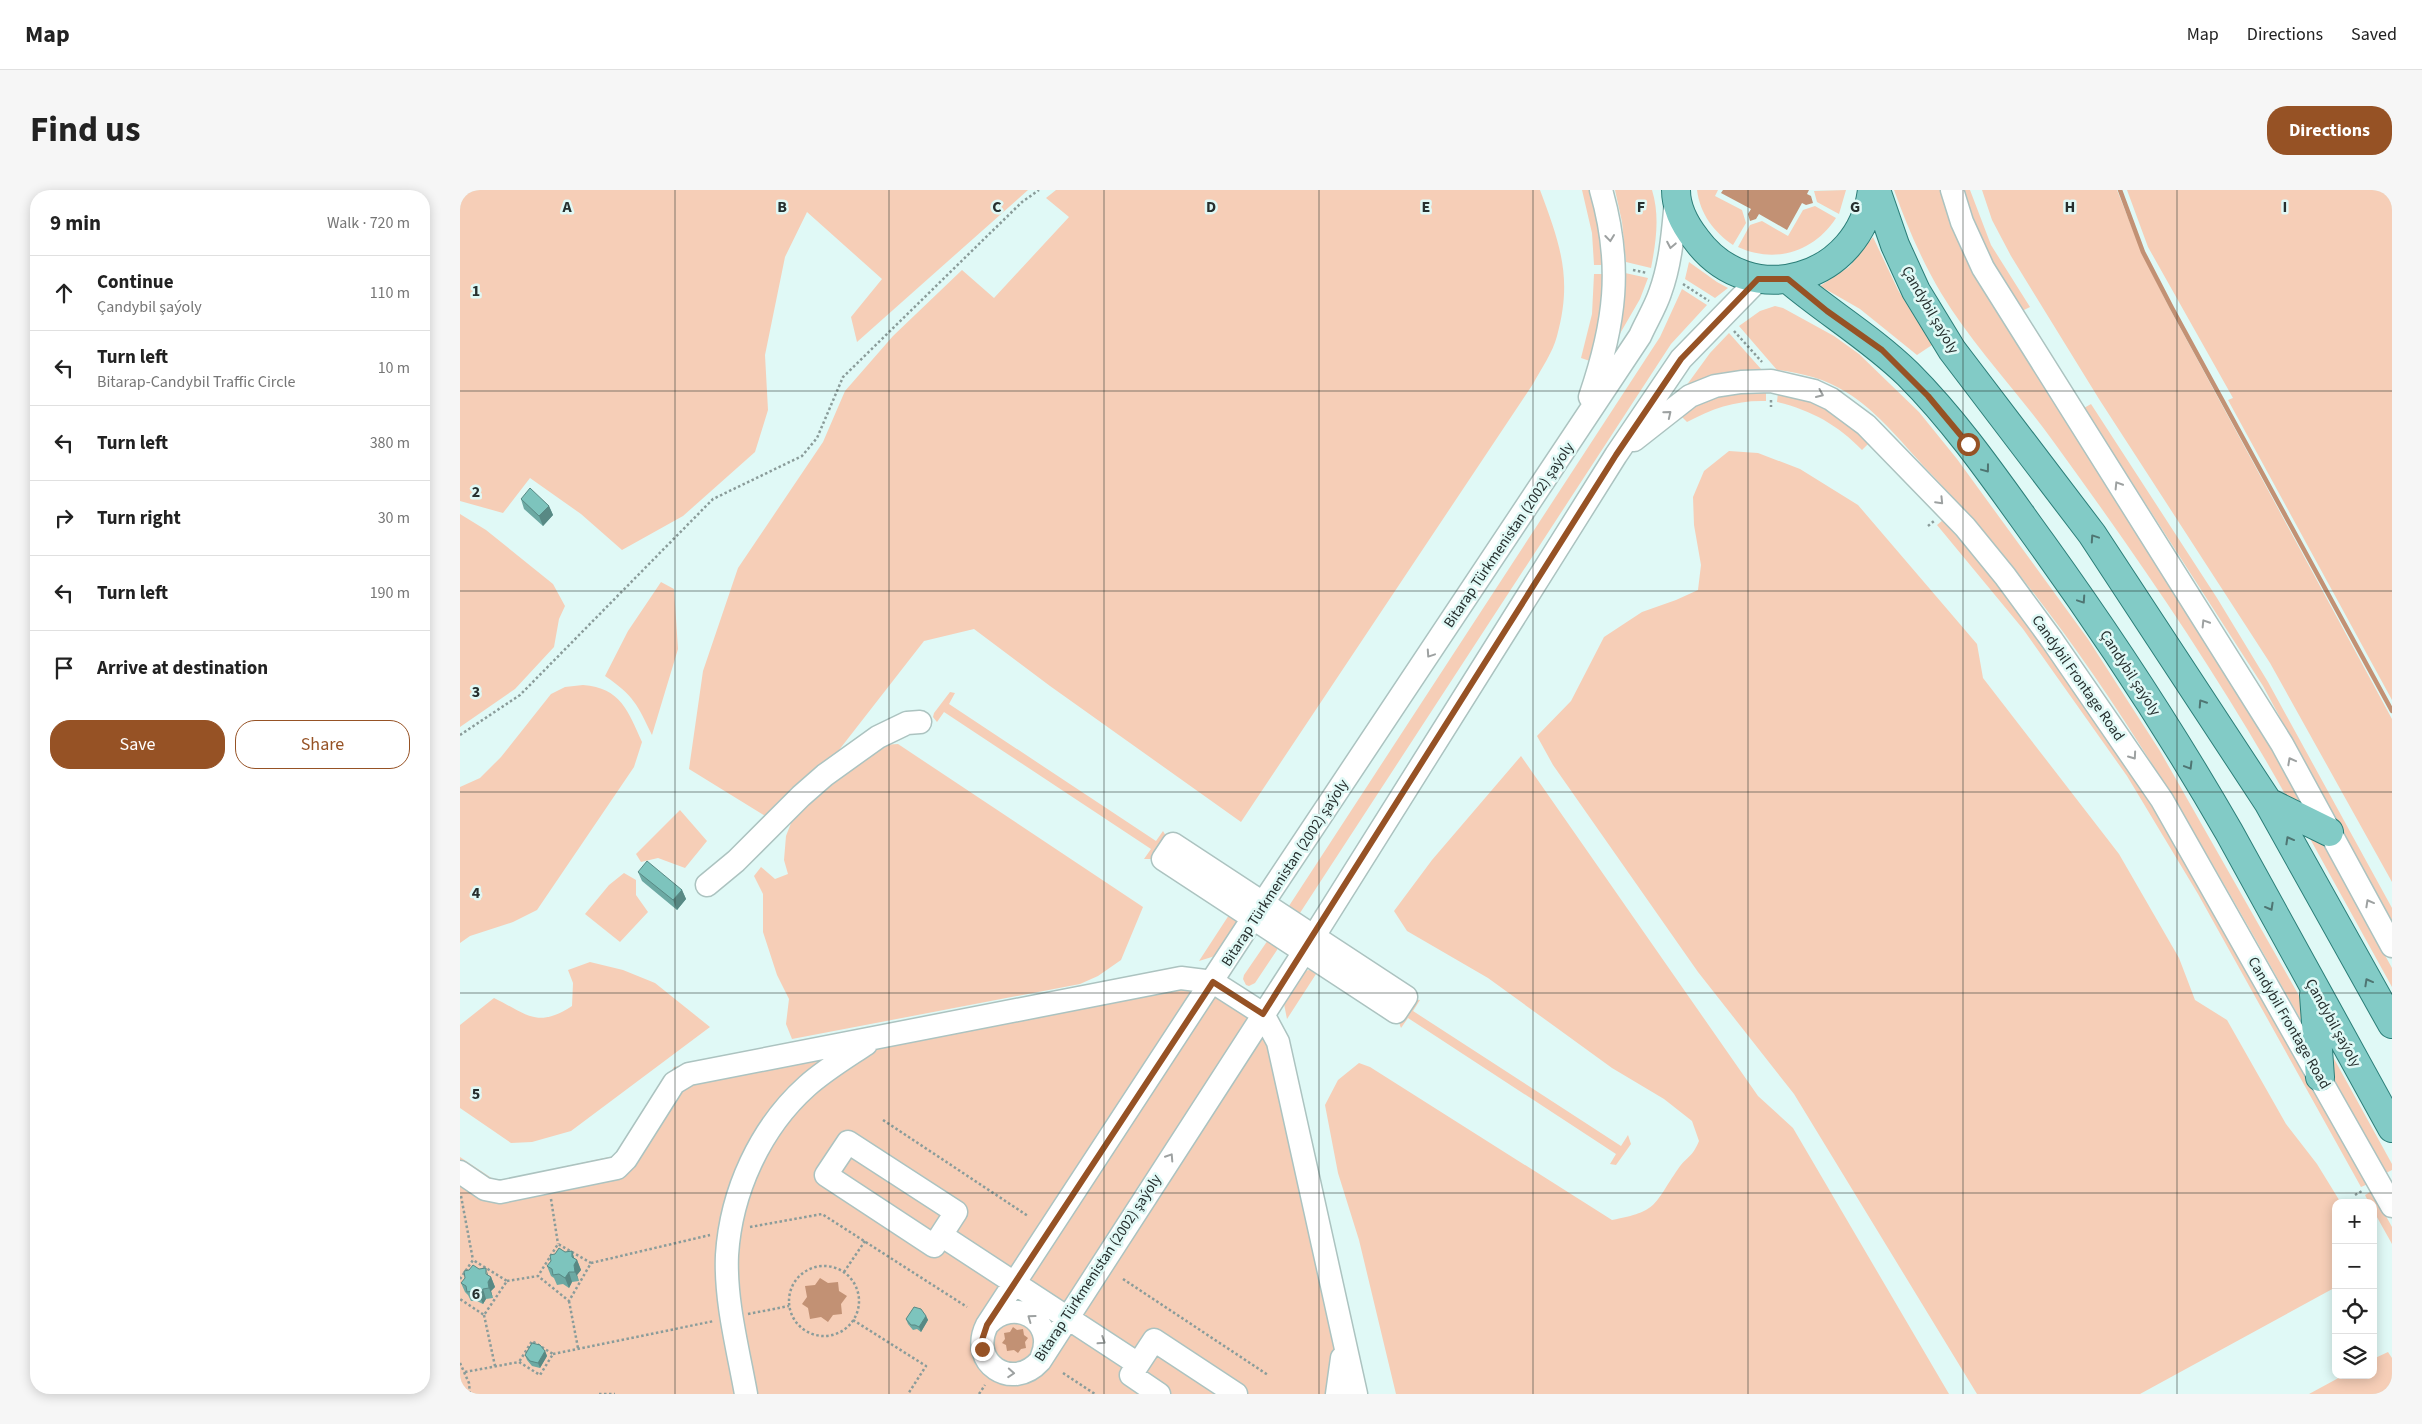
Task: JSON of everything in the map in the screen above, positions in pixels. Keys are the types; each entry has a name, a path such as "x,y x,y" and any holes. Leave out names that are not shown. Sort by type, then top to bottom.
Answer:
{"main road":[{"path":"1676,193 1686,226 1704,251 1729,269 1758,279 1788,279 1816,271 1840,255 1858,234 1869,208 1872,190"},
{"name":"Çandybil şaýoly","path":"1876,190 1895,245 1916,290 1952,350 2092,534 2268,802 2392,1024"},
{"name":"Çandybil şaýoly","path":"1788,279 1827,311 1882,350 1908,374 1968,444 2076,591 2151,704 2228,830 2392,1128"},
{"path":"2268,802 2329,832"},
{"path":"2313,986 2320,1077"}],"street":[{"name":"Bitarap Türkmenistan (2002) şaýoly","path":"1579,430 1604,358 1614,296 1614,269 1607,212 1601,190"},
{"path":"1952,190 1962,222 1983,268 2282,744 2392,946"},
{"name":"Bitarap Türkmenistan (2002) şaýoly","path":"1676,193 1673,240 1659,294 1640,336 987,1325 982,1340 982,1349 985,1357 996,1369 1011,1374 1020,1374 1034,1367 1040,1360 1309,944 1616,455 1681,359 1758,279"},
{"name":"Candybil Frontage Road","path":"1616,455 1690,396 1715,386 1771,381 1797,386 1831,399 1866,424 1965,527 2005,576 2052,640 2162,800 2392,1206"},
{"path":"707,885 736,861 801,796 826,775 878,737 907,723 920,722"},
{"path":"1259,911 1309,944"},
{"path":"460,1172 492,1192 610,1171 622,1164 674,1083 689,1074 1180,978 1213,982 1263,1014 1278,1042 1356,1394"},
{"path":"746,1394 732,1317 727,1255 730,1230 742,1184 755,1153 767,1133 806,1088 831,1067 875,1038"},
{"path":"848,1142 956,1212 945,1230 934,1246 826,1175 848,1142"},
{"path":"945,1230 1142,1358"},
{"path":"987,1325 1000,1314 1008,1312 1016,1311 1032,1316 1042,1329 1045,1337 1044,1353 1040,1360"},
{"path":"1337,1394 1341,1374 1342,1332"},
{"path":"1159,1394 1131,1376 1154,1340 1236,1394"}],"path":[{"path":"460,735 520,695 713,499 802,456 817,438 843,377 1022,202 1039,190"},
{"path":"1625,268 1650,274"},
{"path":"1682,283 1709,302"},
{"path":"1733,330 1764,364"},
{"path":"883,1120 1028,1216"},
{"path":"538,1276 558,1244 548,1183"},
{"path":"460,1192 473,1260 461,1277"},
{"path":"558,1244 591,1263 730,1230 822,1214 967,1308"},
{"path":"844,1272 865,1241"},
{"path":"473,1260 507,1281 538,1276 569,1301 578,1348"},
{"path":"569,1301 591,1263"},
{"path":"818,1266 836,1268 844,1272 856,1286 859,1294 857,1312 853,1320 839,1333 821,1336 812,1334 796,1323 789,1306 791,1288 802,1273 818,1266"},
{"path":"1123,1279 1268,1375"},
{"path":"484,1315 507,1281"},
{"path":"460,1299 484,1315 495,1366"},
{"path":"465,1372 519,1362 540,1375 553,1354 789,1306"},
{"path":"853,1320 926,1366 908,1394"},
{"path":"519,1362 532,1341 553,1354"},
{"path":"460,1363 465,1372 470,1394"},
{"path":"1063,1373 1095,1394"},
{"path":"599,1394 615,1394"}],"shaded area":[{"path":"460,190 1028,190 857,342 851,317 882,279 807,212 785,257 765,355 768,410 755,452 683,516 622,550 581,514 530,478 503,513 460,501"},
{"path":"1056,190 1540,190 1558,245 1564,279 1562,315 1557,336 1550,354 1533,384 1241,822 1050,686 974,629 924,641 839,750 820,765 767,817 689,769 703,671 738,568 823,442 845,391 893,336 962,270 994,298 1069,217 1046,198"},
{"path":"1582,190 1591,190 1595,203 1604,265 1594,265 1592,233"},
{"path":"1615,190 1652,190 1657,219 1651,268 1626,262 1622,222"},
{"path":"1697,190 1718,190 1715,196 1742,210 1746,223 1733,245 1709,222 1701,207"},
{"path":"1723,190 1809,190 1807,194 1811,196 1813,203 1806,205 1802,203 1787,230 1759,214 1756,219 1750,221 1748,214 1751,209 1721,193"},
{"path":"1846,190 1839,214 1817,202 1814,191"},
{"path":"1894,190 1942,190 2259,726 2302,804 2289,800 2203,658 2145,570 2053,441 1954,313 1921,256"},
{"path":"1961,190 1970,190 1991,245 2030,307 2022,311 1984,248"},
{"path":"1982,190 2117,190 2142,253 2170,309 2392,719 2392,882 2270,663 2099,399 2011,256 1992,220"},
{"path":"2127,190 2392,190 2392,700 2228,400 2233,398 2148,247"},
{"path":"1815,206 1836,218 1827,230 1805,247 1793,252 1766,254 1738,247 1750,225 1762,221 1788,236 1803,210"},
{"path":"1873,237 1898,290 1932,345 1917,355 1860,309 1820,286 1849,267"},
{"path":"1689,262 1728,288 1715,298 1685,279"},
{"path":"1625,273 1648,278 1640,299 1618,337 1624,296"},
{"path":"1594,274 1604,274 1601,315 1590,361 1581,358 1592,314"},
{"path":"1682,289 1707,305 1671,344 1298,916 1287,909 1660,337"},
{"path":"1775,306 1783,308 1834,336 1859,354 1919,412 1957,459 2088,639 2160,751 2302,1001 2303,1024 2179,808 2089,669 2041,602 1989,538 1892,431 1869,409 1830,383 1804,375 1777,370 1739,326 1760,311"},
{"path":"1729,333 1761,369 1721,373 1686,386 1710,353"},
{"path":"1766,391 1766,401 1745,402 1725,406 1687,422 1679,414 1718,396"},
{"path":"1778,392 1818,404 1840,417 1869,443 1862,450 1834,426 1813,414 1777,402"},
{"path":"2091,404 2217,598 2268,682 2392,908 2392,925 2263,686 2084,408"},
{"path":"1729,451 1758,453 1800,469 1858,505 1977,644 1983,678 2119,854 2179,958 2195,1000 2227,1020 2286,1124 2317,1164 2339,1199 2332,1199 2332,1289 2140,1394 1977,1394 1794,1094 1698,972 1553,765 1537,736 1571,701 1604,637 1642,612 1698,590 1701,565 1694,525 1693,497 1704,471"},
{"path":"460,514 486,530 553,584 565,606 559,619 554,647 515,689 460,727"},
{"path":"1943,520 2003,591 2134,772 2368,1184 2361,1187 2198,894 2127,776 2023,629 1937,525"},
{"path":"661,582 674,589 678,649 652,735 634,701 605,676 628,631"},
{"path":"583,685 596,687 615,696 627,711 642,742 634,767 537,910 513,922 470,936 460,943 460,787 480,778 501,757 551,694 565,687"},
{"path":"950,692 955,693 949,704 1156,841 1163,831 1166,836 1153,859 1144,859 1151,849 944,712 937,722 933,717 934,713"},
{"path":"898,744 1143,907 1121,960 1098,976 1080,984 792,1039 786,1024 789,999 777,975 763,932 763,894 754,876 761,867 775,879 788,874 784,860 786,836 791,823 807,802 881,745"},
{"path":"1521,756 1758,1096 1793,1128 1949,1394 1396,1394 1359,1240 1338,1173 1325,1105 1338,1080 1359,1063 1370,1067 1612,1220 1639,1213 1653,1205 1681,1165 1692,1154 1699,1141 1692,1121 1664,1099 1612,1068 1488,978 1407,931 1394,911 1432,860"},
{"path":"680,810 707,841 685,868 658,858 641,862 636,854"},
{"path":"2308,835 2324,845 2392,968 2392,987"},
{"path":"624,873 636,880 636,895 648,912 620,942 585,914 609,885"},
{"path":"1229,915 1233,915 1237,923 1215,956 1199,961"},
{"path":"1268,940 1278,946 1277,950 1255,983 1249,986 1246,985 1243,979 1244,975"},
{"path":"590,962 623,970 655,983 710,1027 571,1131 532,1142 511,1143 460,1108 460,1025 494,998 532,1017 550,1017 560,1013 572,1006 573,983 568,970"},
{"path":"1202,968 1276,1010 1364,1394 460,1394 460,1157 496,1181 614,1156 674,1067"},
{"path":"1315,969 1318,971 1287,1019 1284,1004 1304,971"},
{"path":"1413,999 1420,1000 1413,1011 1621,1146 1628,1135 1631,1144 1616,1165 1610,1164 1616,1154 1408,1018 1401,1028 1398,1020"},
{"path":"2327,1046 2392,1164 2392,1170 2386,1173 2331,1074"},
{"path":"2372,1191 2376,1199 2367,1199 2365,1195"},
{"path":"2377,1200 2392,1227 2392,1244 2377,1217"},
{"path":"820,1278 828,1283 838,1282 839,1291 847,1296 841,1304 842,1314 833,1315 828,1322 821,1317 810,1319 808,1308 802,1304 807,1297 805,1286 815,1285"},
{"path":"1013,1327 1017,1330 1023,1329 1024,1335 1028,1338 1025,1342 1026,1348 1021,1349 1018,1353 1014,1350 1007,1351 1006,1345 1002,1343 1005,1339 1004,1333 1010,1332"},
{"path":"2388,1352 2392,1358 2392,1394 2309,1394 2337,1379 2377,1379 2377,1357"}],"building":[{"path":"530,488 549,506 539,516 521,499"},
{"path":"647,861 682,890 673,900 638,872"},
{"path":"559,1248 565,1252 572,1251 572,1257 577,1260 574,1265 575,1272 569,1272 565,1278 559,1274 553,1275 552,1269 547,1266 551,1261 550,1255 555,1254"},
{"path":"473,1265 479,1269 486,1268 486,1274 491,1277 488,1282 489,1288 483,1289 479,1295 473,1291 467,1292 466,1286 461,1283 465,1278 464,1271 469,1270"},
{"path":"914,1307 921,1309 926,1316 919,1327 911,1325 906,1319"},
{"path":"532,1343 540,1345 545,1351 538,1363 530,1361 525,1355"}],"waterway":[{"path":"2120,190 2143,252 2172,308 2392,711"}],"route":[{"path":"982,1349 982,1340 987,1325 1213,982 1263,1014 1304,952 1616,455 1681,359 1758,279 1788,279 1811,299 1882,350 1908,374 1968,444"}]}
